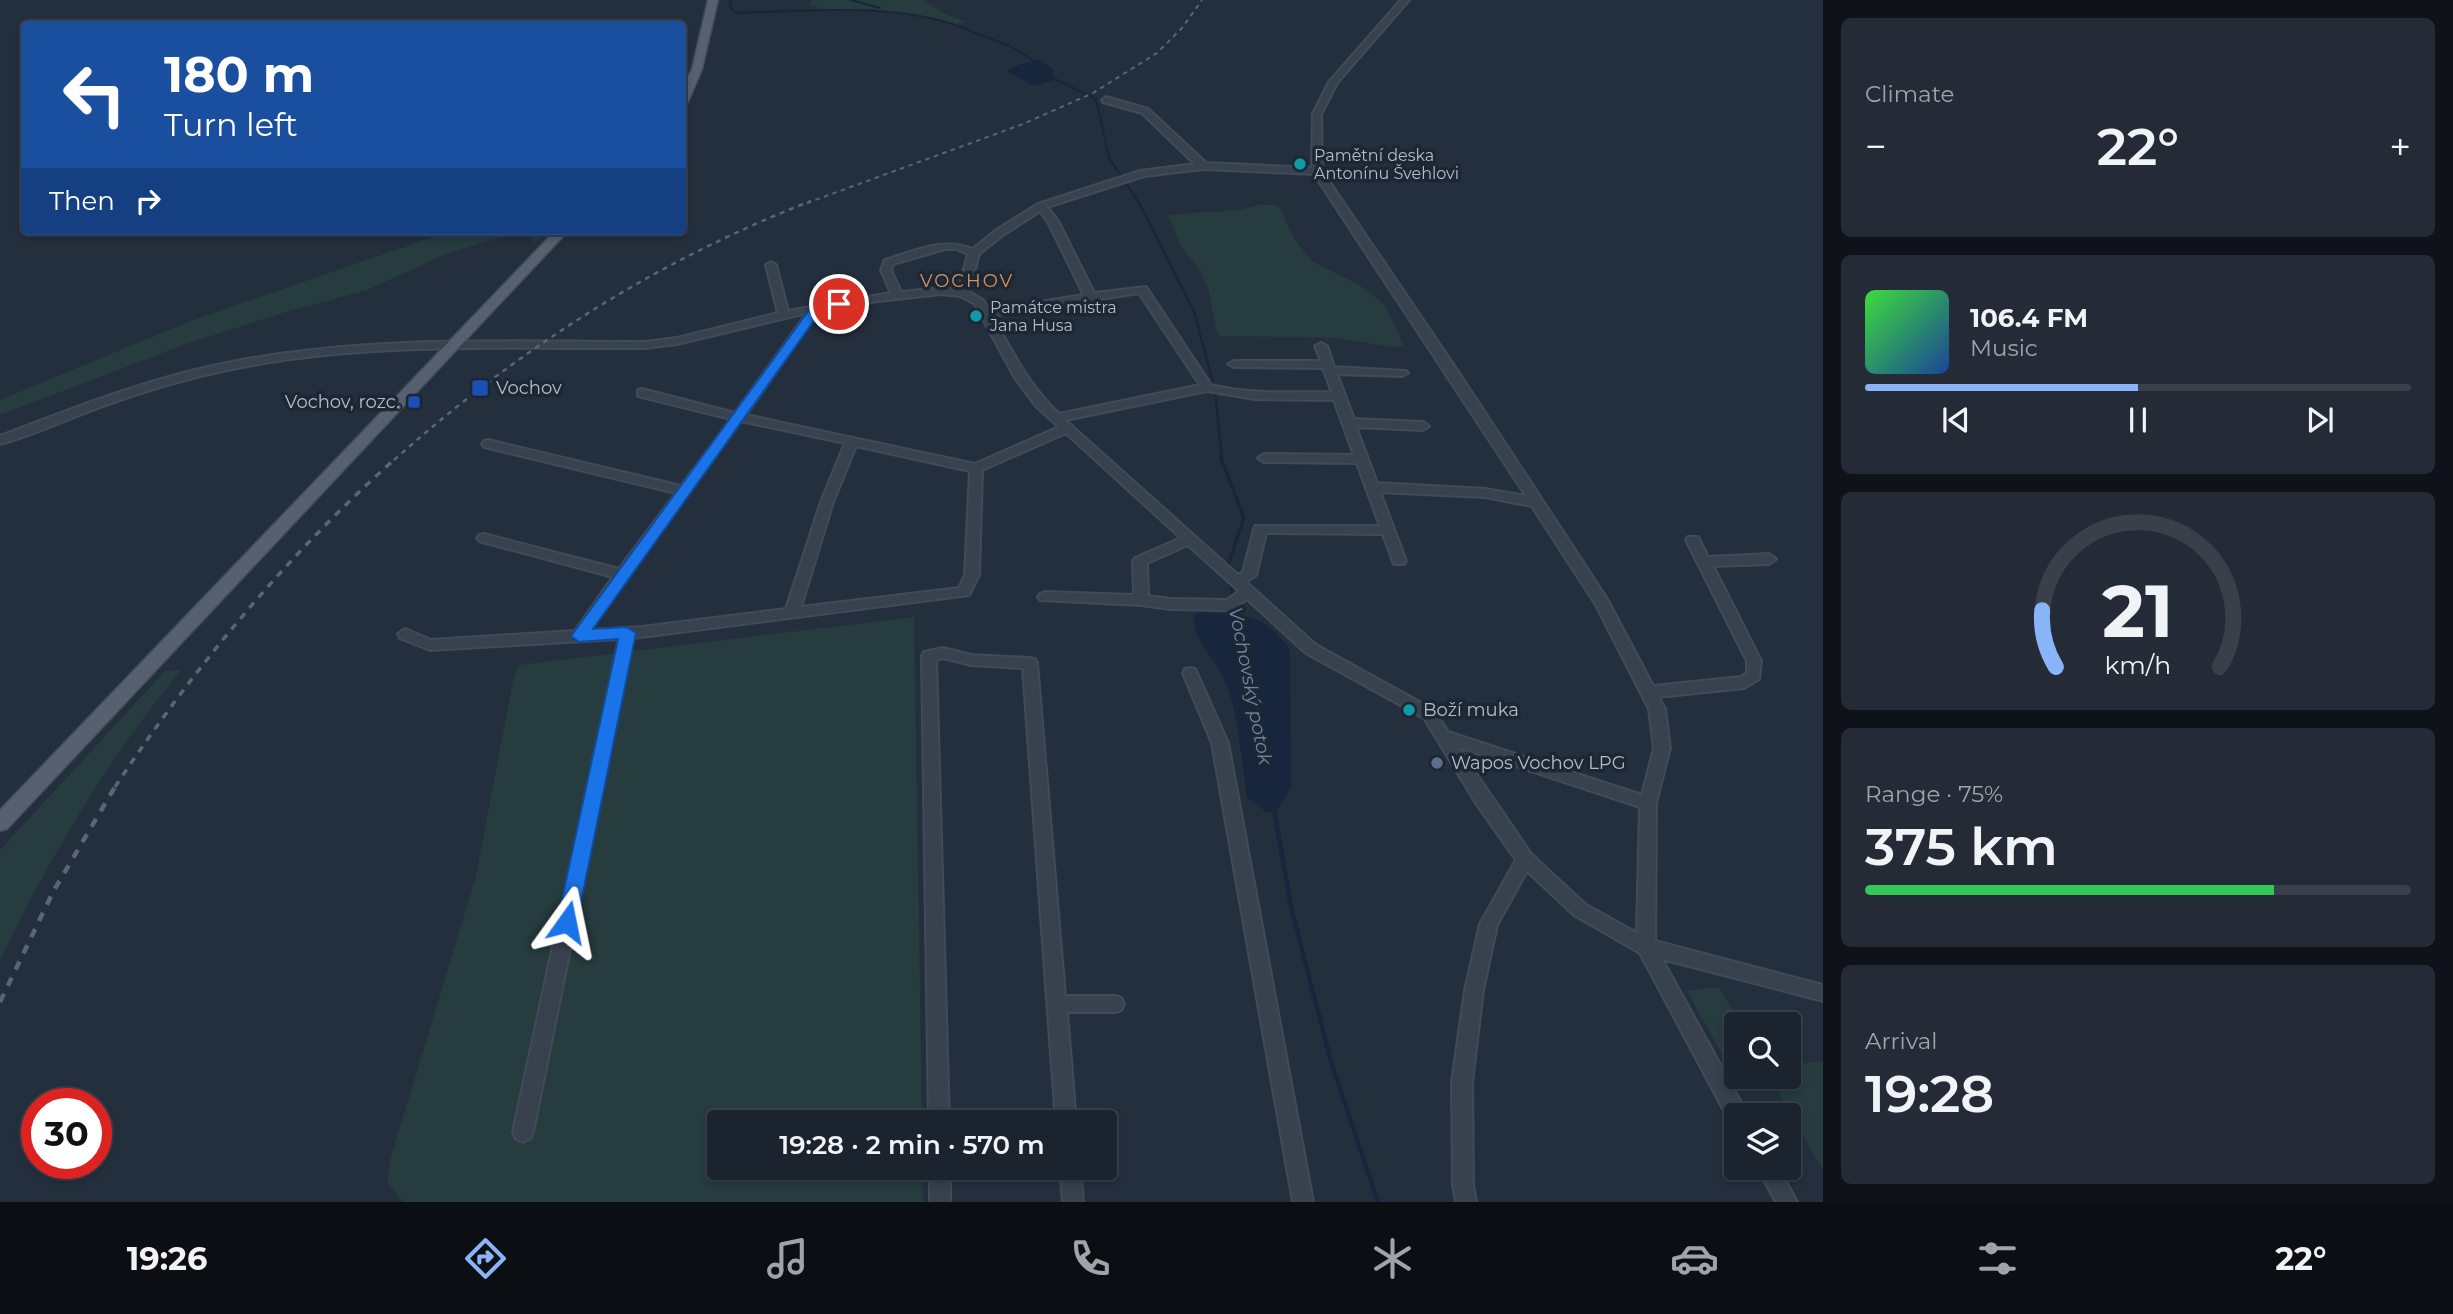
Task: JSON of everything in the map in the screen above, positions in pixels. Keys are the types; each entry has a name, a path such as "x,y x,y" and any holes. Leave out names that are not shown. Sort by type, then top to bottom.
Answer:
{"main road":[{"path":"686,93 697,69 713,0"},
{"path":"0,823 558,235"}],"street":[{"path":"1405,0 1332,82 1325,95 1315,127 1317,171 1602,603 1651,692 1661,728 1662,748 1648,803 1646,947 1730,1103"},
{"path":"1106,100 1145,111 1203,166"},
{"path":"963,293 974,253 1041,206 1143,173 1203,166 1317,171"},
{"path":"1041,206 1053,221 1091,298"},
{"path":"897,296 886,270 889,262 945,246 957,246 974,253"},
{"path":"771,265 783,315"},
{"path":"986,314 1142,289 1207,387"},
{"path":"0,440 99,403 227,366 345,349 453,344 645,345 677,341 816,308 941,291 963,293 979,302 1028,390 1311,649 1429,714 1525,859 1580,910 1646,947 1823,993"},
{"path":"579,636 816,308"},
{"path":"1321,346 1399,561"},
{"path":"1234,364 1402,373"},
{"path":"642,393 738,417 976,468 1061,423 1207,387 1260,395 1339,396"},
{"path":"1349,423 1423,426"},
{"path":"792,613 827,502 852,441"},
{"path":"488,444 683,491"},
{"path":"1264,458 1362,459"},
{"path":"405,634 430,645 627,633 964,592 972,575 976,468"},
{"path":"1372,487 1485,493 1536,502"},
{"path":"1045,597 1230,605 1249,575 1260,528 1387,530"},
{"path":"484,538 623,575"},
{"path":"1141,600 1140,561 1191,539"},
{"path":"1651,692 1744,682 1754,675 1754,661 1693,540"},
{"path":"1705,562 1769,559"},
{"path":"523,1132 627,633"},
{"path":"939,1110 929,656 934,654 959,655 971,660 1030,663 1065,1110"},
{"path":"1190,673 1220,743 1303,1202"},
{"path":"1443,736 1648,803"},
{"path":"1466,1202 1463,1185 1462,1082 1474,990 1489,924 1525,859"},
{"path":"1057,1004 1115,1004"},
{"path":"940,1180 940,1202"},
{"path":"1071,1180 1073,1202"},
{"path":"1774,1180 1787,1202"}],"green space":[{"path":"923,0 945,14 966,22 953,24 919,15 870,9 828,12 810,4 810,1"},
{"path":"1258,205 1279,207 1295,240 1312,261 1358,284 1385,305 1404,346 1391,347 1339,338 1221,336 1217,333 1209,291 1200,270 1181,247 1168,215 1240,210"},
{"path":"438,235 547,235 533,243 530,236 500,237 446,254 367,290 186,344 0,415 0,400 188,322"},
{"path":"914,617 922,1110 707,1110 707,1180 922,1180 923,1202 403,1202 387,1182 391,1157 476,876 513,681 519,665"},
{"path":"181,670 129,739 82,809 39,883 0,960 0,850 165,671"},
{"path":"1719,987 1734,1012 1724,1012 1724,1057 1687,991"},
{"path":"1823,1061 1823,1170 1801,1132 1801,1103 1785,1103 1776,1089 1801,1089 1801,1064"}],"water":[{"path":"1038,59 1054,70 1054,80 1034,86 1008,72 1010,68"},
{"path":"1200,612 1241,616 1261,622 1280,637 1290,650 1291,788 1275,813 1266,812 1247,797 1233,707 1224,679 1197,634 1194,616"}],"waterway":[{"name":"Vochovský potok","path":"730,0 731,9 737,13 873,11 926,17 953,24"},
{"path":"851,0 880,8"},
{"name":"Vochovský potok","path":"955,25 1010,46 1036,62"},
{"name":"Vochovský potok","path":"1051,77 1096,99 1109,158 1139,203"},
{"name":"Vochovský potok","path":"1138,201 1194,311 1215,391 1222,460"},
{"name":"Vochovský potok","path":"1221,458 1244,518 1227,568"},
{"name":"Vochovský potok","path":"1229,579 1240,619"},
{"name":"Vochovský potok","path":"1274,809 1291,907 1331,1062 1378,1202"}],"railway":[{"path":"807,203 1023,124 1093,93 1157,53 1182,28 1202,0"},
{"path":"394,460 490,381 591,311 697,251 811,201"},
{"path":"115,787 177,698 245,613 318,533 396,458"},
{"path":"0,1002 53,892 116,785"}],"place":[{"name":"Pamětní deska Antonínu Švehlovi","path":"1300,164"},
{"name":"Památce mistra Jana Husa","path":"976,316"},
{"name":"Vochov","path":"480,388"},
{"name":"Vochov, rozc.","path":"414,402"},
{"name":"Boží muka","path":"1409,710"},
{"name":"Wapos Vochov LPG","path":"1437,763"}],"district":[{"name":"VOCHOV","path":"967,281"}],"route":[{"path":"567,922 627,633 579,636 816,308 839,304"}]}
